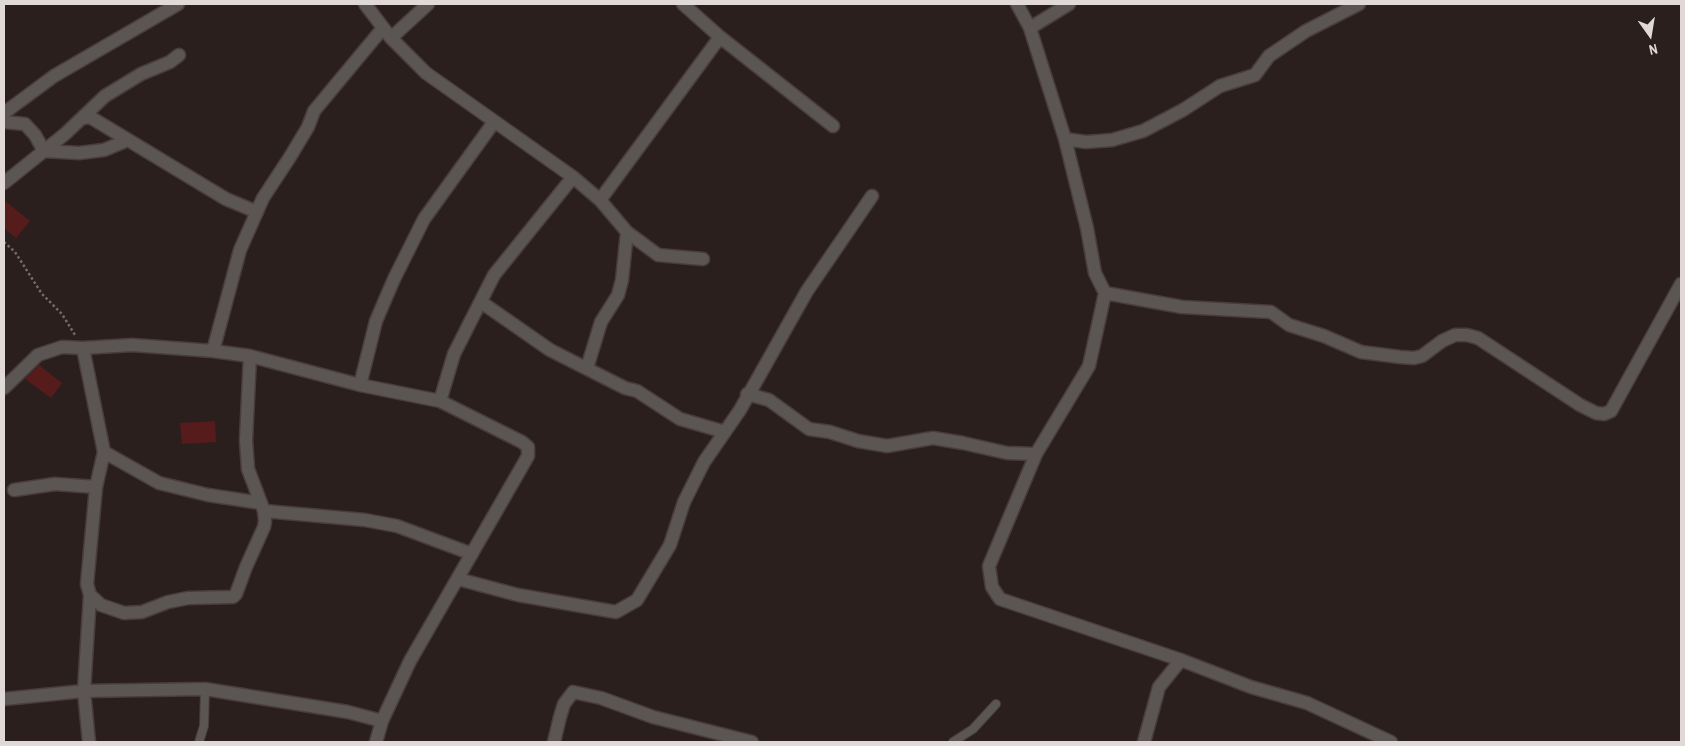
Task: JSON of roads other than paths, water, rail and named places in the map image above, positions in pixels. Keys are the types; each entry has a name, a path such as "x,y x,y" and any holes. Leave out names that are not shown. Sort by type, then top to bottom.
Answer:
{"street":[{"path":"4,113 54,76 178,4"},
{"path":"365,4 387,33 426,73 573,177 600,200 627,232 658,255 703,259"},
{"path":"213,351 240,250 263,198 299,142 314,112 387,33 428,4"},
{"path":"683,4 720,37 833,126"},
{"path":"1017,4 1030,28 1065,138 1087,228 1095,273 1105,293 1089,366 1036,454 989,566 992,587 1000,600 1181,660 1250,687 1307,703 1391,742"},
{"path":"1030,28 1069,4"},
{"path":"1065,138 1086,142 1112,140 1143,131 1183,110 1220,86 1255,75 1269,56 1306,32 1359,4"},
{"path":"600,200 720,37"},
{"path":"4,182 83,118 105,96 141,74 170,62 179,55"},
{"path":"83,118 90,117 226,199 257,212"},
{"path":"4,122 25,124 35,135 44,151"},
{"path":"360,385 376,321 394,279 424,219 494,122"},
{"path":"44,151 79,153 104,150 128,140"},
{"path":"440,401 454,354 494,275 573,177"},
{"path":"458,579 518,596 616,612 638,600 670,545 684,502 704,462 726,432 807,291 872,196"},
{"path":"587,368 601,322 618,296 622,280 627,232"},
{"path":"1105,293 1182,307 1271,312 1289,325 1324,336 1360,352 1400,357 1414,358 1422,356 1442,341 1455,335 1467,335 1478,338 1580,404 1596,413 1604,414 1610,411 1681,284"},
{"path":"481,302 550,350 625,388 637,391 680,419 726,432"},
{"path":"4,388 38,355 62,347 83,348 132,345 213,351 250,356 360,385 440,401 522,442 528,447 528,456 410,661 382,721 376,742"},
{"path":"83,348 104,452 96,487 87,584 90,595 84,691 89,742"},
{"path":"90,595 101,605 124,613 142,612 168,602 188,598 233,597 236,594 264,527 263,507 248,469 246,440 250,356"},
{"path":"747,394 770,400 809,429 830,432 858,441 887,446 933,438 1007,453 1036,454"},
{"path":"104,452 159,483 263,507 397,526 472,554"},
{"path":"14,490 55,484 96,487"},
{"path":"1144,742 1159,687 1181,660"},
{"path":"4,699 84,691 205,689 348,712 382,721"},
{"path":"554,742 564,704 573,692 601,698 653,717 752,742"}],"lane":[{"path":"199,742 204,726 205,689"},
{"path":"952,742 973,729 996,704"}]}
